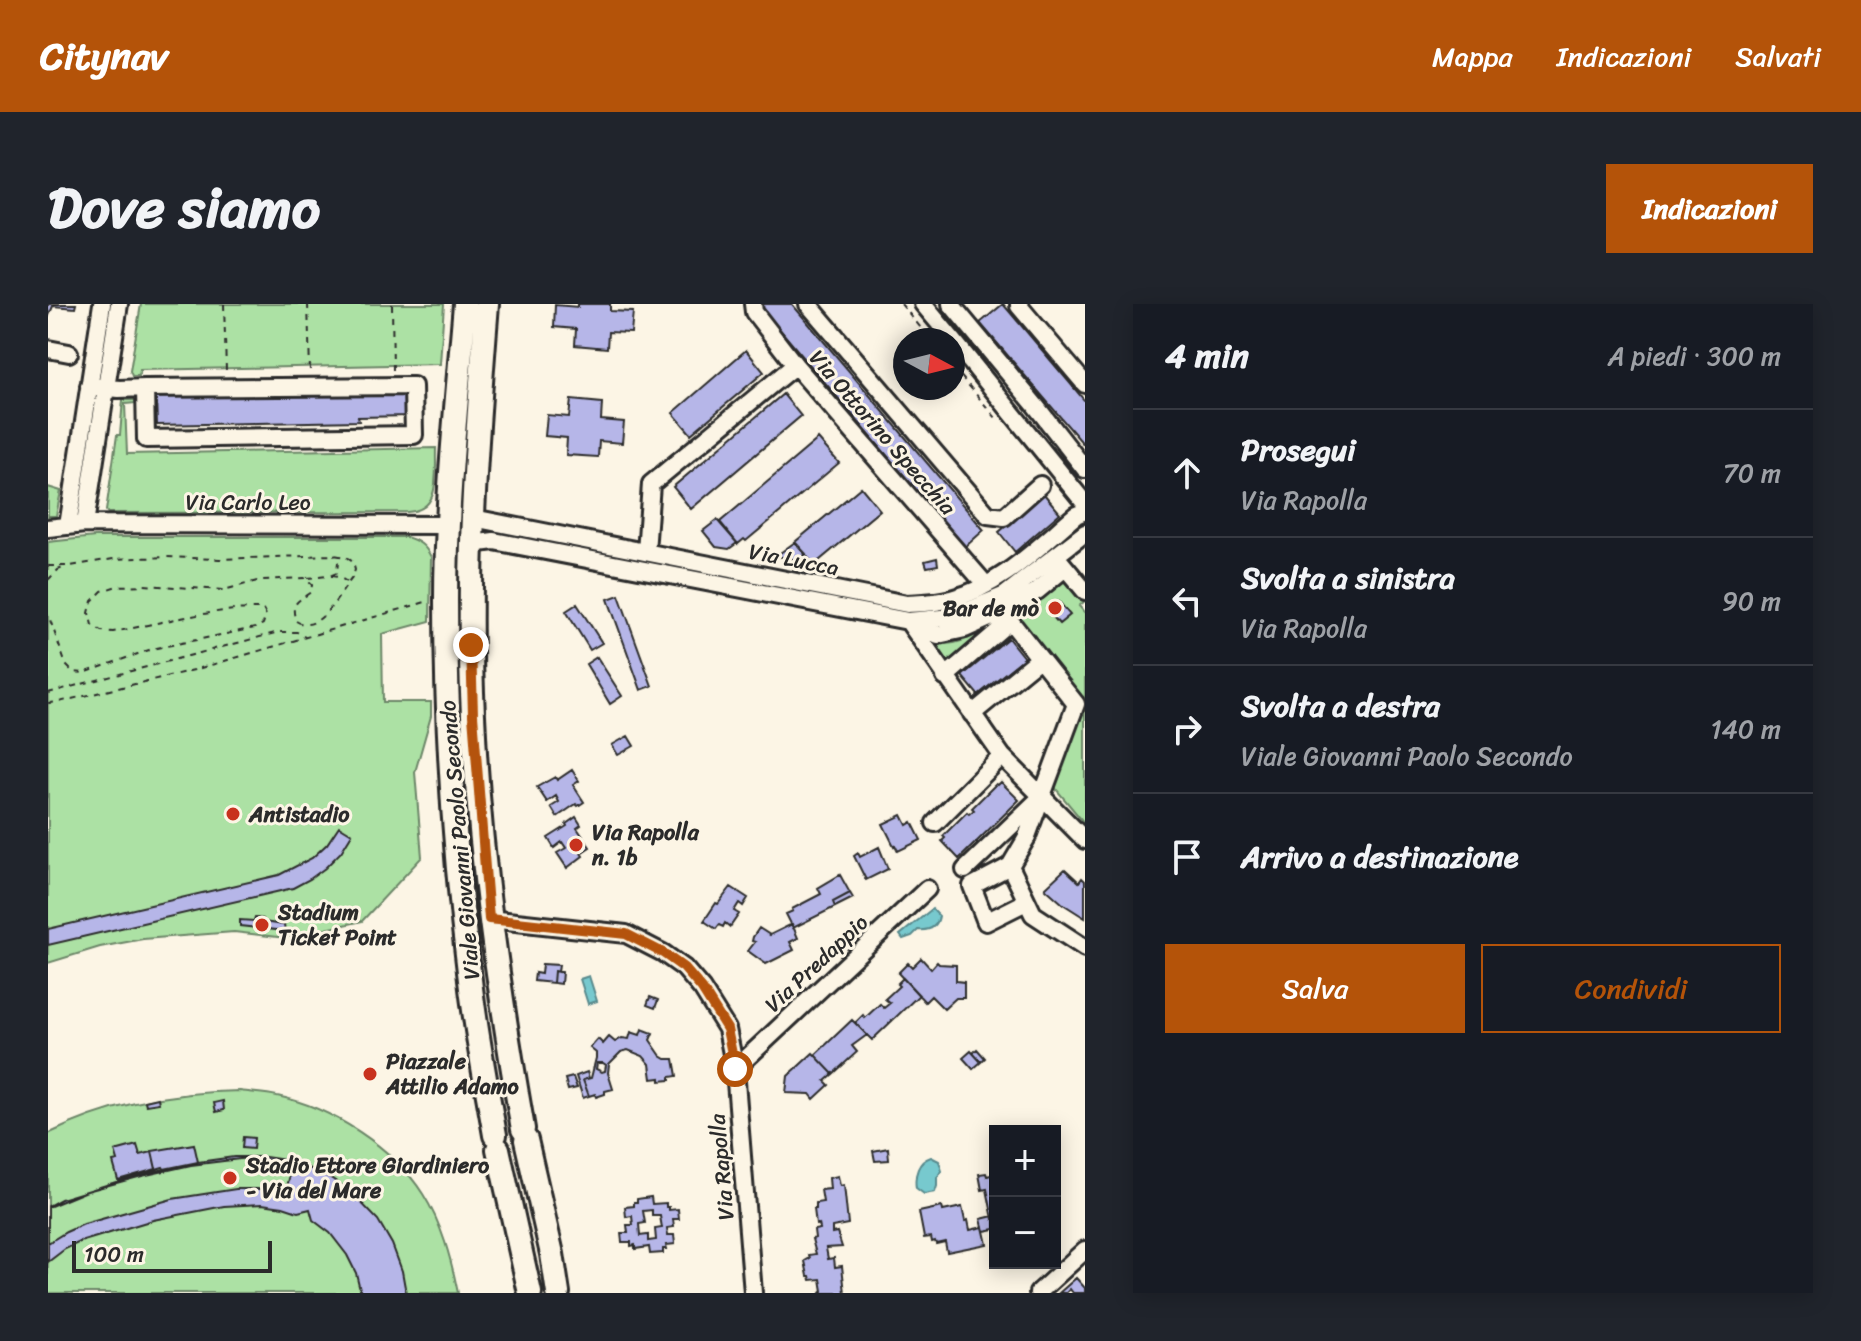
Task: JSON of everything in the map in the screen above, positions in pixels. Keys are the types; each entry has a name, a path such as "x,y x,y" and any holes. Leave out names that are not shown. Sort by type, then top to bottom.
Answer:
{"main road":[{"name":"Viale Giovanni Paolo Secondo","path":"465,304 448,525 447,701 451,771 470,982 497,1142 530,1293"},
{"name":"Viale Giovanni Paolo Secondo","path":"487,304 472,544 473,715 489,919 524,1135 558,1293"},
{"path":"463,920 489,919"},
{"path":"497,1142 497,1130 504,1124 515,1123 524,1135"}],"street":[{"path":"85,524 102,304"},
{"path":"68,526 97,387 119,304"},
{"name":"Via Ottorino Specchia","path":"753,304 754,312 795,365 986,585"},
{"path":"808,304 988,515 1004,517 1040,485"},
{"path":"923,304 943,328"},
{"path":"1019,304 1085,384"},
{"path":"936,319 953,305 1085,469"},
{"path":"48,349 69,353"},
{"path":"965,355 1084,506"},
{"path":"646,552 651,484 795,365"},
{"path":"97,387 413,386 414,435 146,439 145,388"},
{"name":"Via Lucca","path":"908,613 949,600 1002,576 1084,506"},
{"name":"Via Lucca","path":"473,518 646,552 908,613 938,635 1006,616"},
{"name":"Via Carlo Leo","path":"48,528 85,524 448,525"},
{"name":"Via Lucca","path":"945,677 1006,616 1037,591 1085,533"},
{"name":"Via Lucca","path":"472,544 494,541 908,613 953,617 1005,595 1060,561"},
{"path":"1045,541 1085,591"},
{"path":"908,613 945,677 1002,756 1085,840"},
{"path":"1006,616 1076,704 1026,839 1010,866 972,886 986,922 1026,902"},
{"path":"972,714 1039,659"},
{"path":"935,823 1002,756"},
{"path":"965,870 1042,796"},
{"path":"1010,866 1033,914 1085,948"},
{"name":"Via Predappio","path":"735,1069 927,889"},
{"name":"Via Rapolla","path":"489,919 626,934 684,968 702,989 727,1029 735,1069 753,1293"},
{"path":"1038,1293 1085,1250"}],"path":[{"path":"224,304 226,388"},
{"path":"308,304 310,387"},
{"path":"392,304 393,386"},
{"path":"901,304 921,328"},
{"path":"329,576 337,573 338,562 334,555"},
{"path":"48,580 58,570 70,566 113,559 167,557 219,559 334,555 346,557 353,562 355,570 319,622 310,625 296,621 293,611 295,604 311,592 312,585 305,578"},
{"path":"48,566 70,566"},
{"path":"48,614 66,665 73,672 84,673 152,649 255,628 263,624 266,615 263,609 252,608 113,632 101,631 92,625 89,613 92,601 102,591 117,586 144,585 224,590 261,580 329,576 339,577 348,583"},
{"path":"48,703 194,670 446,598"},
{"path":"48,693 279,632 297,632 305,637"}],"green space":[{"path":"141,304 444,304 440,364 140,370 139,376 132,376 130,371"},
{"path":"123,400 135,400 135,403 125,404 127,454 436,448 434,489 426,505 407,512 108,513"},
{"path":"48,487 61,491 56,516 48,516"},
{"name":"Antistadio","path":"95,537 406,537 426,549 431,557 430,621 382,634 383,702 431,702 431,716 415,772 422,857 362,921 286,938 234,932 143,939 100,947 48,963 48,542"},
{"path":"1065,578 1085,598 1079,606 1085,613 1085,702 1017,621 1018,613"},
{"path":"997,618 946,665 935,644 962,641"},
{"path":"1085,703 1085,824 1055,785"},
{"name":"Stadio Ettore Giardiniero - Via del Mare","path":"240,1091 277,1096 319,1109 359,1132 396,1161 411,1177 436,1217 458,1293 48,1293 48,1134 117,1107 166,1097"}],"water":[{"path":"932,909 939,916 934,926 918,930 903,939 900,935"},
{"path":"589,976 597,1001 588,1004 580,979"},
{"path":"931,1157 939,1161 942,1171 937,1178 935,1192 924,1194 916,1188 916,1174 920,1165"}],"building":[{"path":"48,304 76,304 75,308 53,306 48,318"},
{"path":"578,304 610,304 610,311 633,312 631,333 608,332 607,348 575,345 576,329 554,327 555,305 578,307"},
{"path":"758,304 792,304 984,530 965,547"},
{"path":"1003,304 1085,401 1085,446 980,323"},
{"path":"746,350 764,372 691,434 673,413"},
{"path":"378,392 378,395 386,395 408,392 409,416 358,417 359,421 157,425 156,397"},
{"path":"783,394 801,416 691,509 673,487"},
{"path":"571,400 602,403 601,420 624,422 622,443 599,441 598,457 566,455 567,438 545,436 547,415 569,417"},
{"path":"818,439 839,463 746,541 744,539 738,544 720,522"},
{"path":"861,487 880,510 814,565 795,542"},
{"path":"1044,494 1060,513 1015,552 999,532"},
{"path":"717,520 737,543 729,549 716,547 703,531"},
{"path":"795,542 806,554 799,560 776,556"},
{"path":"937,558 938,565 927,567 925,561"},
{"path":"619,595 652,686 641,690 608,599"},
{"path":"1059,602 1070,615 1059,624 1048,611"},
{"path":"577,604 602,643 590,650 566,611"},
{"path":"1008,638 1024,658 978,695 962,676"},
{"path":"597,657 622,696 610,704 586,664"},
{"path":"628,736 634,746 618,755 612,745"},
{"path":"572,770 579,781 573,785 584,802 557,817 551,807 559,802 556,796 547,802 537,787 555,777 557,780"},
{"path":"1001,782 1019,800 959,859 942,841 943,836"},
{"path":"902,815 907,825 912,822 921,840 898,851 883,824"},
{"name":"Via Rapolla n. 1b","path":"576,817 581,825 577,828 590,847 567,868 557,853 566,848 562,842 554,848 548,838"},
{"path":"339,826 352,834 341,852 325,868 293,888 48,945 48,929 279,875 312,858 327,844"},
{"path":"879,847 888,869 866,880 854,856 858,853 860,857"},
{"path":"1065,869 1079,882 1082,878 1085,881 1085,918 1045,888"},
{"path":"840,875 850,893 833,902 835,907 793,928 786,914 821,894 818,888"},
{"path":"731,887 748,898 743,906 739,903 734,911 739,914 730,927 725,923 716,929 704,921"},
{"path":"850,893 853,898 835,907 833,902"},
{"name":"Stadium Ticket Point","path":"255,918 284,925 285,931 240,926 240,920 254,921"},
{"path":"792,924 798,938 790,942 794,950 766,964 748,951 755,942 752,941 753,937 759,928 770,935"},
{"path":"921,958 931,969 937,962 956,965 956,981 964,982 964,998 956,998 944,1009 931,996 925,1002 898,973 908,963 912,967"},
{"path":"542,964 559,965 558,972 554,971 553,983 534,981 535,973 541,974"},
{"path":"554,971 562,972 561,984 553,983"},
{"path":"903,978 919,995 872,1040 855,1023 880,1004 884,1008 890,1003 885,999"},
{"path":"650,997 658,1000 655,1008 647,1005"},
{"path":"852,1020 867,1035 852,1046 857,1052 833,1074 815,1055"},
{"path":"642,1029 653,1033 650,1040 661,1056 674,1059 677,1076 670,1077 670,1080 652,1079 650,1064 643,1056 628,1050 621,1052 609,1064 608,1073 613,1089 596,1097 595,1094 589,1096 583,1080 591,1078 596,1058 596,1053 590,1048 598,1039 603,1044 609,1037 615,1042 622,1038 629,1039 631,1032 640,1035","holes":["597,1063 606,1065 605,1071 596,1069"]},
{"path":"977,1049 985,1058 981,1062 973,1053"},
{"path":"971,1051 981,1062 973,1069 963,1058"},
{"path":"813,1053 833,1074 825,1081 829,1085 814,1099 810,1094 786,1093 788,1076"},
{"path":"587,1072 589,1078 583,1080 589,1096 583,1098 576,1076"},
{"path":"573,1077 577,1088 568,1090 565,1079"},
{"path":"158,1098 159,1103 146,1105 145,1101"},
{"path":"223,1101 224,1110 216,1112 214,1103"},
{"path":"243,1137 254,1138 253,1149 242,1148"},
{"path":"194,1144 198,1162 156,1169 152,1151"},
{"path":"137,1145 140,1155 152,1152 156,1169 118,1180 113,1162 118,1161 115,1151"},
{"path":"888,1148 889,1160 875,1161 873,1151"},
{"path":"234,1157 293,1161 286,1192 236,1189 172,1199 84,1224 48,1243 48,1206 61,1199 142,1174"},
{"path":"248,1158 304,1166 350,1191 378,1220 392,1244 406,1293 361,1293 347,1255 330,1233 313,1220 310,1209 298,1212 262,1204 224,1206 153,1220 80,1242 48,1262 48,1207 87,1191 142,1176 191,1165"},
{"path":"979,1174 989,1176 989,1199 987,1189 982,1190"},
{"path":"838,1176 840,1186 844,1185 848,1224 832,1227 832,1233 837,1232 842,1247 826,1248 828,1259 834,1258 835,1267 842,1266 845,1293 821,1293 821,1279 811,1280 805,1261 810,1258 809,1255 816,1254 812,1239 815,1238 814,1230 820,1229 819,1224 816,1225 814,1209 816,1203 823,1202 821,1190 830,1189 829,1178"},
{"path":"651,1197 652,1204 666,1203 669,1210 678,1209 679,1219 673,1219 674,1227 667,1228 668,1235 674,1235 675,1244 666,1245 663,1253 650,1254 649,1247 635,1249 631,1242 622,1242 621,1233 628,1233 627,1225 633,1225 632,1216 626,1217 625,1207 634,1206 637,1199","holes":["652,1210 652,1216 660,1216 662,1228 655,1229 656,1240 648,1241 648,1235 640,1236 639,1224 645,1223 643,1211"]},
{"path":"942,1207 943,1211 962,1207 970,1230 983,1227 987,1244 947,1252 945,1242 936,1244 931,1237 924,1238 919,1212"},
{"path":"989,1217 989,1230 984,1231 981,1219"},
{"path":"1076,1278 1085,1288 1085,1293 1073,1293 1070,1289 1059,1293"}],"place":[{"name":"Bar de mò","path":"1055,608"},
{"name":"Antistadio","path":"233,814"},
{"name":"Via Rapolla n. 1b","path":"576,845"},
{"name":"Stadium Ticket Point","path":"262,925"},
{"name":"Piazzale Attilio Adamo","path":"370,1074"},
{"name":"Stadio Ettore Giardiniero - Via del Mare","path":"230,1178"}],"route":[{"path":"471,645 479,812 489,919 626,934 663,953 684,968 702,989 727,1029 735,1069"}]}
